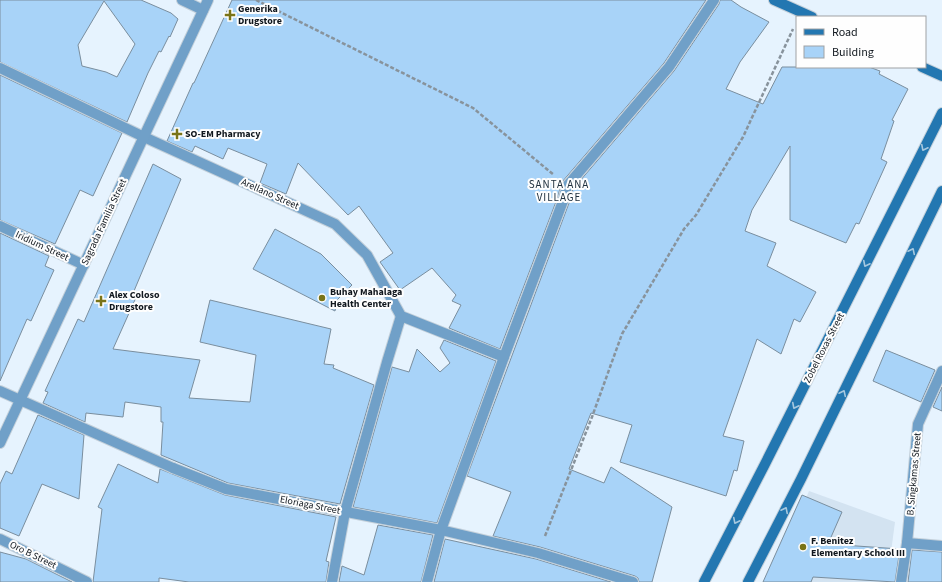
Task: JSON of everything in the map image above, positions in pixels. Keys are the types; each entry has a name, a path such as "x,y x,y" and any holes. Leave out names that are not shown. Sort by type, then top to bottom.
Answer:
{"main road":[{"path":"775,0 810,16"},
{"path":"924,68 942,76"},
{"name":"Zobel Roxas Street","path":"704,582 942,113"},
{"path":"748,582 804,472 942,191"}],"street":[{"path":"182,0 203,10"},
{"name":"Sagrada Familia Street","path":"0,443 208,0"},
{"path":"427,582 441,530 504,357 564,201 567,186 669,67 714,0"},
{"name":"Arellano Street","path":"0,68 144,137 335,224 367,255 401,316"},
{"name":"Iridium Street","path":"0,226 84,265"},
{"path":"332,582 345,512 401,316 504,357"},
{"name":"B. Singkamas Street","path":"901,582 907,543 918,424 942,371"},
{"name":"Eloriaga Street","path":"0,390 173,468 226,488 441,530 538,553 633,582"},
{"name":"Oro B Street","path":"0,539 87,582"},
{"path":"907,543 942,546"}],"path":[{"path":"256,0 472,108 567,186"},
{"path":"538,553 592,417 622,334 684,229 696,215 743,137 794,28"}],"shaded area":[{"path":"809,491 895,522 887,582 770,582"}],"building":[{"path":"0,0 141,0 171,13 178,19 170,37 169,36 161,52 159,51 148,73 127,122 0,62","holes":["104,1 135,44 117,77 106,72 82,66 78,45"]},
{"path":"232,0 706,0 664,63 562,182 557,199 500,349 449,328 461,305 452,301 456,295 432,268 400,290 380,262 393,253 359,206 348,215 298,163 286,194 260,183 267,164 228,148 223,159 195,146 192,152 167,141"},
{"path":"720,0 731,0 769,22 740,62 726,89 763,104 782,67 796,67 872,68 880,71 879,74 908,89 892,120 894,121 881,159 887,162 859,224 856,223 846,243 790,220 790,146 752,210 745,231 776,243 767,266 816,292 800,322 794,319 781,354 757,339 723,436 744,441 737,471 734,470 726,496 620,462 632,425 591,413 569,469 604,483 611,467 672,507 652,582 639,582 638,578 635,576 540,547 493,536 511,492 467,476 573,189 674,71 719,4"},
{"path":"0,75 122,133 93,196 80,190 55,244 0,220"},
{"path":"153,164 181,179 134,291 138,293 113,349 200,360 189,398 250,402 256,355 200,342 210,300 331,329 324,364 334,365 333,368 374,385 340,504 228,483 161,455 163,422 161,422 161,407 125,402 123,417 86,413 85,422 43,403 48,392 45,391 78,319 84,322"},
{"path":"275,229 321,254 352,285 337,300 335,311 253,269"},
{"path":"0,233 49,256 45,266 54,270 31,321 27,319 0,381"},
{"path":"444,340 496,361 437,523 353,507 392,367 409,372 417,349 440,372 450,363 440,348"},
{"path":"886,350 935,370 921,402 873,381"},
{"path":"942,387 942,411 933,407"},
{"path":"38,415 84,435 79,499 42,484 19,536 0,528 0,484 6,471 12,474"},
{"path":"118,464 158,483 160,469 225,495 336,517 326,561 329,562 326,582 189,582 159,578 159,582 93,582 102,509 98,507"},
{"path":"802,495 842,512 828,544 900,549 895,582 813,577 811,582 763,582"},
{"path":"378,525 433,535 421,582 339,582 342,566 364,575"},
{"path":"445,539 536,559 611,582 434,582"},
{"path":"912,550 942,552 942,582 908,582"},
{"path":"0,552 26,559 72,582 0,582"}],"place":[{"name":"Generika Drugstore","path":"230,15"},
{"name":"SO-EM Pharmacy","path":"177,134"},
{"name":"Buhay Mahalaga Health Center","path":"322,298"},
{"name":"Alex Coloso Drugstore","path":"101,301"},
{"name":"F. Benitez Elementary School III","path":"803,547"}],"district":[{"name":"SANTA ANA VILLAGE","path":"559,190"}]}
